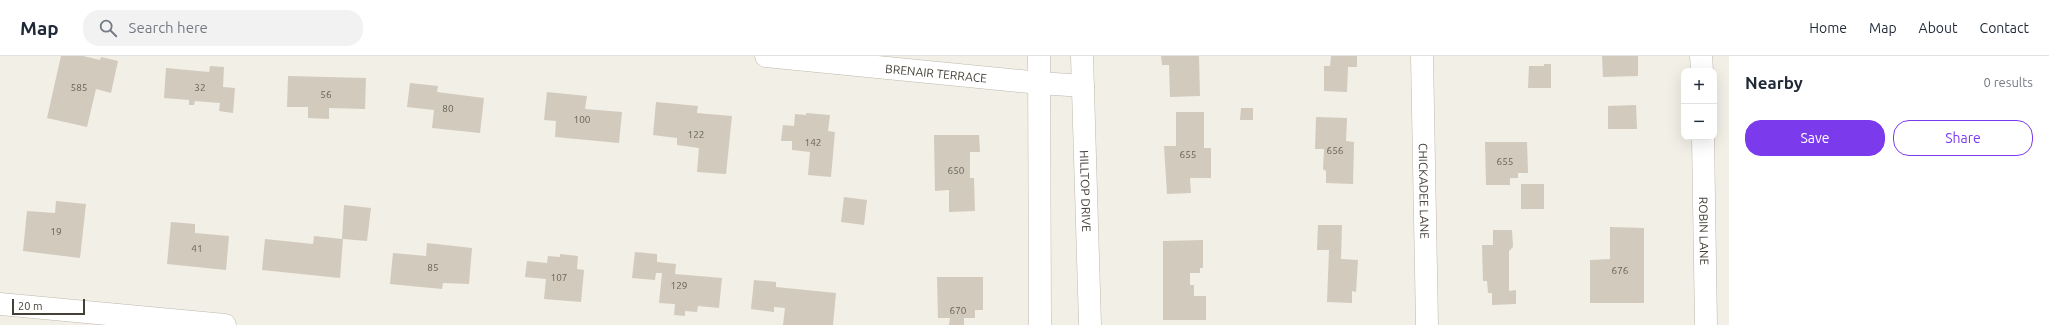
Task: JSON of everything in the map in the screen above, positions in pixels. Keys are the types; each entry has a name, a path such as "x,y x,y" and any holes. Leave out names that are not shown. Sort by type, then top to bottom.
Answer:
{"street":[{"name":"BRENAIR TERRACE","path":"766,56 1083,86"},
{"path":"1039,56 1040,325"},
{"name":"HILLTOP DRIVE","path":"1082,56 1090,325"},
{"name":"CHICKADEE LANE","path":"1422,56 1427,325"},
{"path":"1701,56 1702,68"},
{"name":"ROBIN LANE","path":"1703,140 1706,325"},
{"path":"0,304 226,325"}],"building":[{"path":"61,56 83,56 100,60 101,57 118,61 111,93 96,89 87,127 47,118"},
{"path":"1161,56 1199,56 1200,96 1170,97 1169,65 1162,65"},
{"path":"1331,56 1357,56 1357,67 1348,67 1347,92 1324,91 1324,66 1330,66"},
{"path":"1602,56 1638,56 1638,76 1603,77"},
{"path":"1544,64 1551,64 1551,88 1528,88 1529,66 1544,66"},
{"path":"210,66 224,67 223,87 235,88 233,113 219,111 220,103 195,101 194,105 189,105 189,100 164,98 166,68 209,72"},
{"path":"288,76 366,78 365,109 329,108 329,119 308,118 308,107 287,107"},
{"path":"410,83 438,86 437,92 484,98 480,133 432,128 434,110 407,107"},
{"path":"547,92 587,96 585,109 622,112 619,143 555,137 556,121 544,120"},
{"path":"656,102 698,106 697,113 732,116 726,174 697,172 699,148 677,145 677,138 653,135"},
{"path":"1636,105 1637,129 1608,129 1608,106"},
{"path":"1241,108 1253,108 1253,120 1240,120"},
{"path":"1176,112 1204,112 1204,148 1211,148 1211,178 1190,178 1191,193 1167,194 1164,146 1176,146"},
{"path":"806,113 830,115 828,131 835,132 831,177 808,175 810,152 792,150 792,141 781,141 783,125 794,126 795,114 806,115"},
{"path":"1316,117 1347,118 1346,141 1354,142 1353,184 1326,183 1326,171 1323,169 1324,149 1315,149"},
{"path":"934,135 979,135 980,152 970,152 970,178 974,178 975,211 949,212 949,190 935,191"},
{"path":"1485,142 1527,142 1528,173 1518,173 1518,178 1510,178 1510,185 1486,185"},
{"path":"1521,184 1544,184 1544,209 1521,209"},
{"path":"844,197 867,200 864,225 841,222"},
{"path":"56,201 86,204 80,258 23,251 27,211 55,213"},
{"path":"344,205 371,208 367,241 343,239 340,278 262,270 265,239 313,244 314,236 342,239"},
{"path":"171,222 195,224 195,233 229,236 226,270 167,264"},
{"path":"1318,225 1342,225 1341,259 1358,260 1356,292 1352,291 1352,303 1327,302 1329,250 1317,250"},
{"path":"1610,227 1644,228 1644,303 1590,303 1590,260 1610,259"},
{"path":"1493,230 1512,230 1513,247 1509,251 1509,291 1516,290 1516,304 1492,305 1492,293 1488,293 1487,281 1483,281 1482,245 1493,245"},
{"path":"1203,240 1203,268 1200,268 1200,273 1190,273 1190,285 1194,285 1194,296 1206,296 1206,320 1163,320 1163,241"},
{"path":"427,243 472,248 469,284 443,283 442,289 390,284 393,253 426,256"},
{"path":"635,252 657,254 657,262 676,264 675,274 722,278 719,308 698,306 697,312 685,311 685,316 674,315 675,304 659,303 662,273 656,273 655,280 632,278"},
{"path":"560,254 578,256 577,269 584,270 581,302 544,299 546,279 525,277 527,261 547,263 548,256 560,257"},
{"path":"937,277 983,277 983,310 975,310 975,318 964,318 964,325 949,325 950,318 938,318"},
{"path":"754,280 776,282 776,287 836,293 833,325 783,325 785,308 774,307 774,312 751,309"}]}
